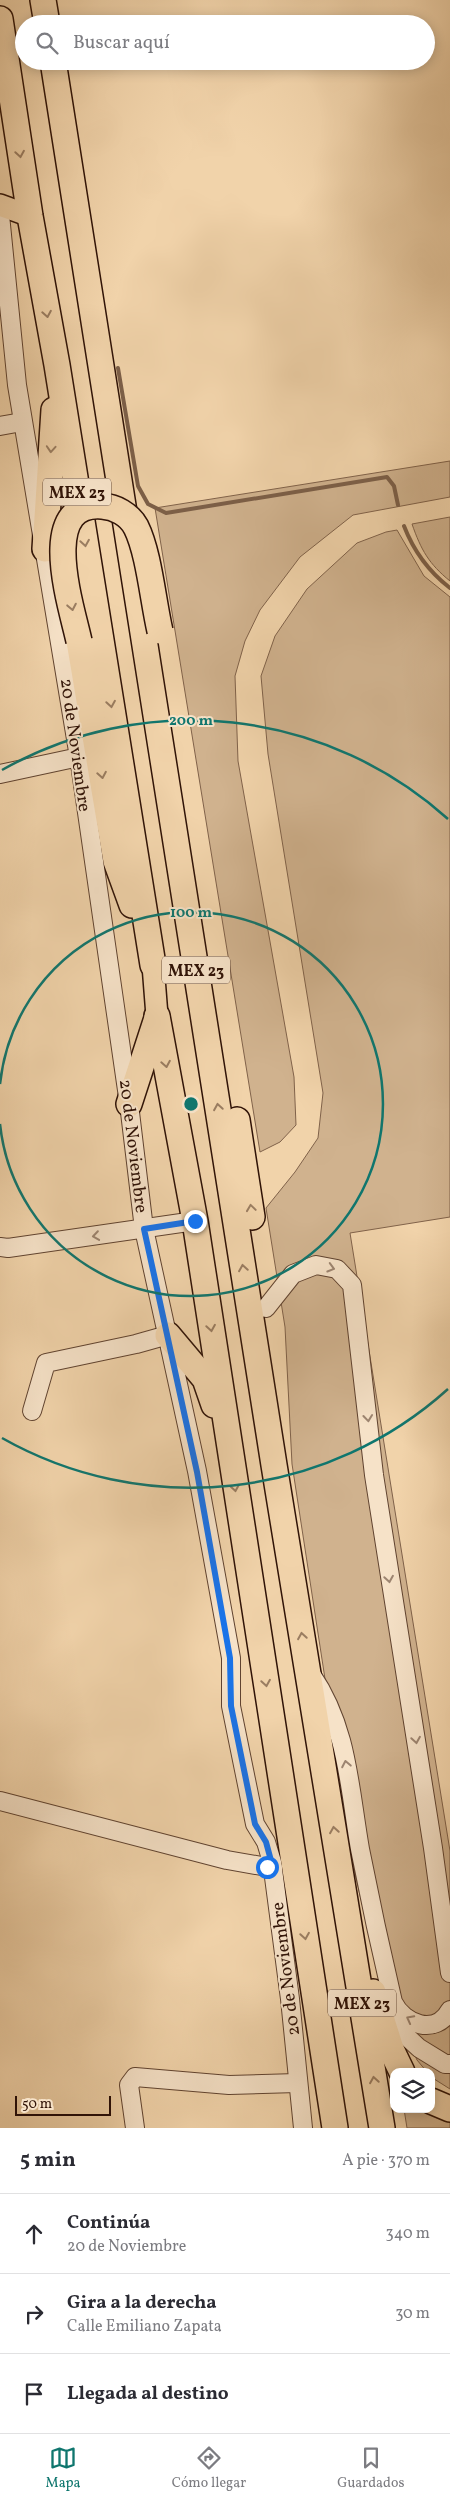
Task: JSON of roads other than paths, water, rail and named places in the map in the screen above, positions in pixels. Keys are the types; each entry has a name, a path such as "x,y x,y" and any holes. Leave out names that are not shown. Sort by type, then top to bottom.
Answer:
{"highway":[{"path":"43,0 46,15"},
{"name":"MEX 23","path":"0,19 8,116 30,216 56,366 153,965"},
{"name":"MEX 23","path":"54,70 274,1465 382,2128"},
{"path":"45,549 56,366"},
{"path":"153,965 116,861 79,641 61,555 62,538 67,525 74,515 96,505 110,506 121,511 135,524 142,540 160,631 266,1308 274,1465"},
{"path":"129,1104 157,1016"},
{"name":"MEX 23","path":"157,1016 195,1221 335,2128"},
{"path":"168,1335 205,1379 228,1444"},
{"path":"342,1879 378,2011 391,2050 400,2068"},
{"path":"435,2103 450,2109"}],"main road":[{"path":"0,205 30,216"},
{"name":"MEX 23","path":"153,965 157,1016"}],"street":[{"name":"20 de Noviembre","path":"0,215 3,268 22,422 79,757 129,1104 144,1229 197,1472 230,1658 233,1716 255,1824 266,1842 273,1868 290,1999 303,2128"},
{"path":"0,426 22,422"},
{"path":"0,774 79,757"},
{"path":"0,1247 8,1248 195,1221"},
{"path":"266,1308 293,1274 316,1265 337,1269 352,1285 374,1475 433,1848 450,1973"},
{"path":"32,1411 46,1363 136,1344 168,1335"},
{"path":"307,1668 326,1696 337,1723 348,1770 372,1916 397,2010 407,2018 424,2026 436,2025 446,2017 450,2010"},
{"path":"0,1801 227,1860 273,1868"},
{"path":"378,2011 419,2048 445,2064 450,2064"},
{"path":"135,2128 129,2084 135,2077 229,2085 297,2083"}],"waterway":[{"path":"118,368 138,486 148,504 166,513 387,477 394,486 398,505"},
{"path":"404,526 422,560 450,588"}]}
